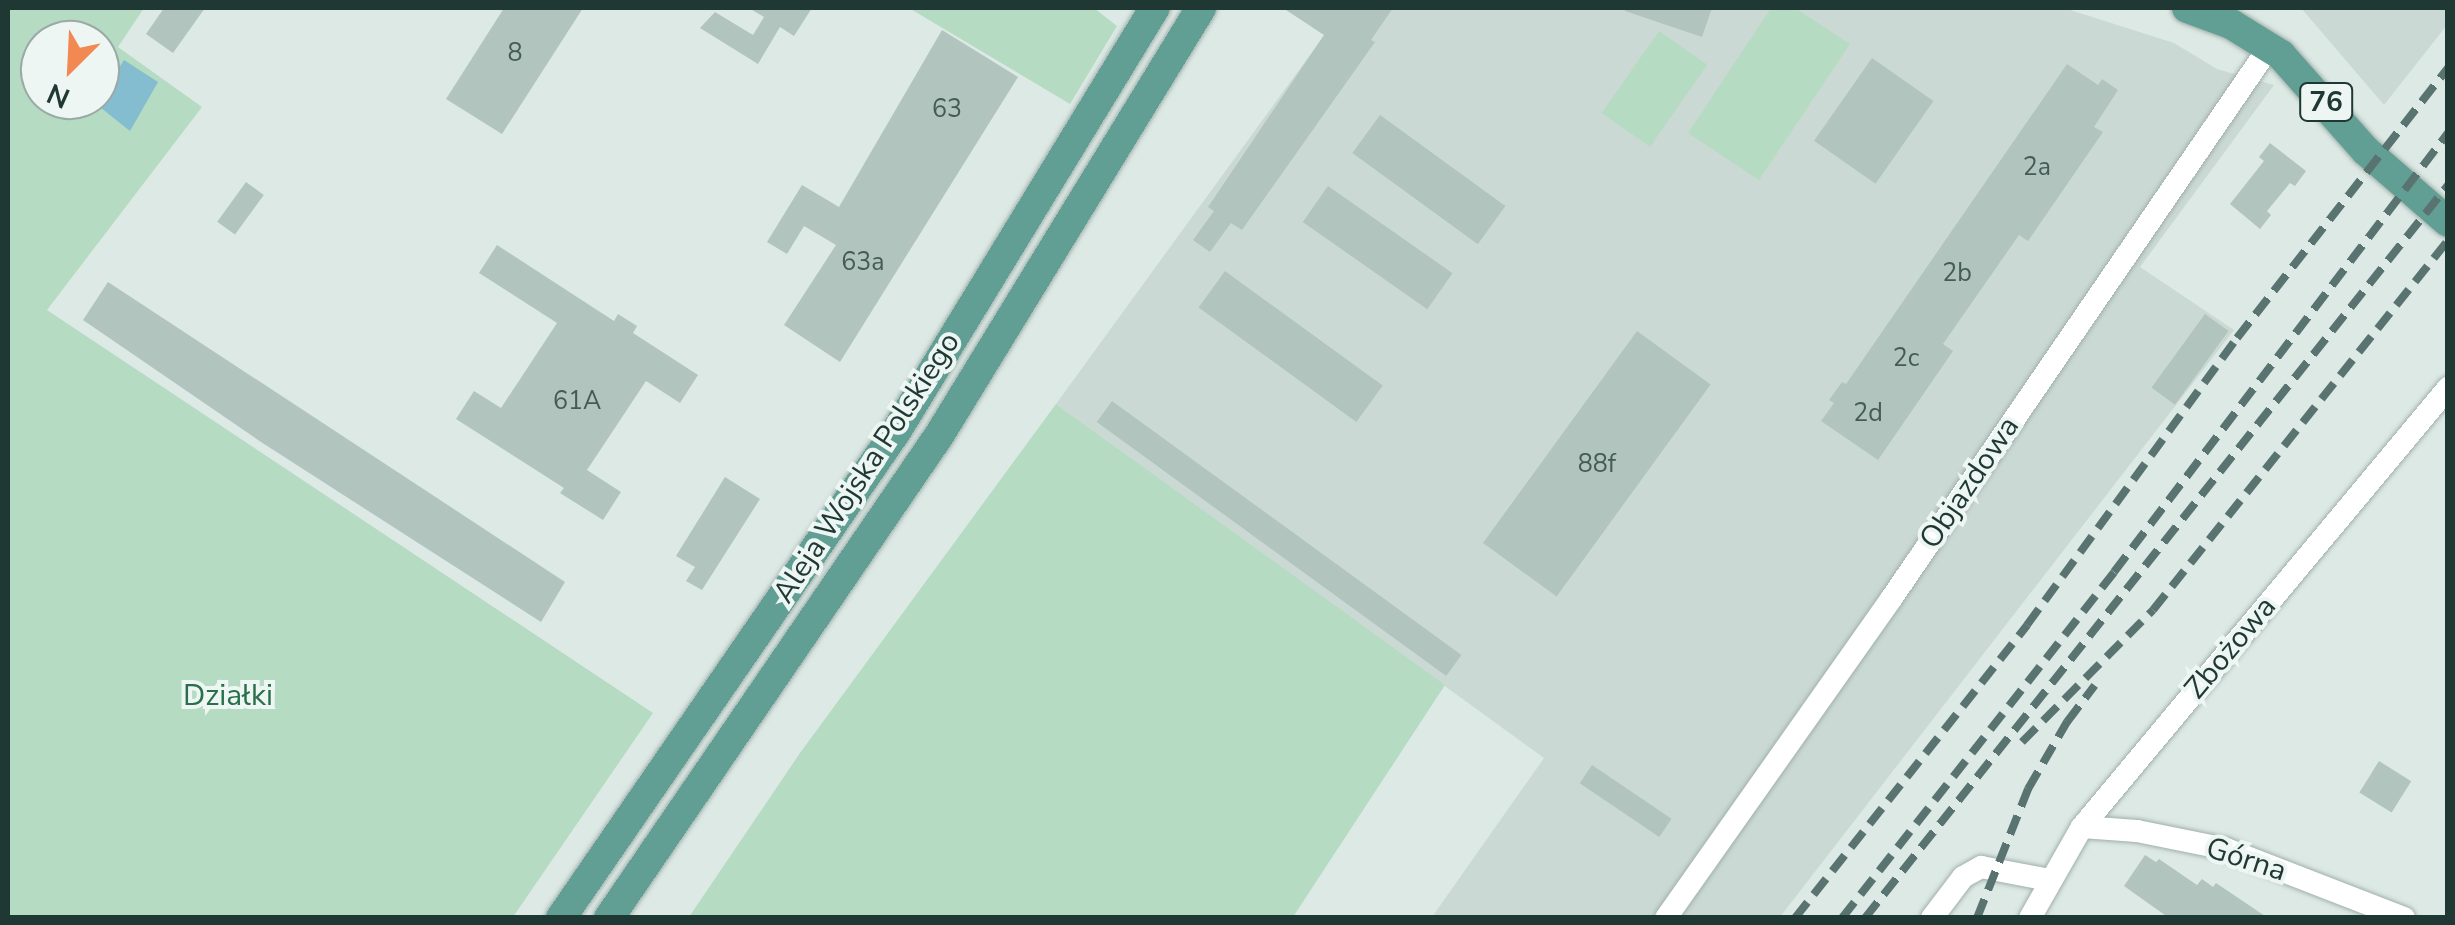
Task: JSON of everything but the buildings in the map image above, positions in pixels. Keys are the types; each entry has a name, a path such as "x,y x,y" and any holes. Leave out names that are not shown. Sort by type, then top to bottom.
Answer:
{"main road":[{"name":"Aleja Wojska Polskiego","path":"561,918 897,430 1155,8"},
{"name":"Aleja Wojska Polskiego","path":"609,918 932,448 1202,8"},
{"name":"76","path":"2186,8 2230,24 2270,46 2302,73 2366,151 2448,222"}],"street":[{"name":"Objazdowa","path":"1666,918 1891,599 2270,46"},
{"name":"Zbożowa","path":"2030,918 2082,827 2448,388"},
{"name":"Górna","path":"2082,827 2137,831 2226,849 2404,918"},
{"path":"1932,918 1963,877 1980,867 2049,880"}],"shaded area":[{"path":"1344,8 2064,8 2174,43 2217,69 2274,85 2140,267 2234,330 1780,917 1432,917 1544,758 1056,404"},
{"path":"2301,8 2447,8 2447,25 2384,105"}],"green space":[{"name":"Działki","path":"8,8 144,8 120,44 120,20 20,20 20,120 120,120 120,48 202,107 47,310 653,713 513,917 8,917"},
{"path":"909,8 1094,8 1117,26 1070,104"},
{"path":"1771,8 1795,8 1850,44 1759,180 1688,133"},
{"path":"1659,31 1707,65 1650,147 1602,113"},
{"path":"1056,404 1445,685 1293,917 689,917 800,753"}],"water":[{"path":"124,60 158,82 130,131 116,120 120,120 120,66"}],"railway":[{"path":"1795,918 2027,625 2237,338 2448,68"},
{"path":"1842,918 2114,572 2448,133"},
{"path":"1865,918 2448,185"},
{"path":"2022,742 2153,610 2448,240"},
{"path":"1977,918 2028,789 2067,722 2095,685"}]}
